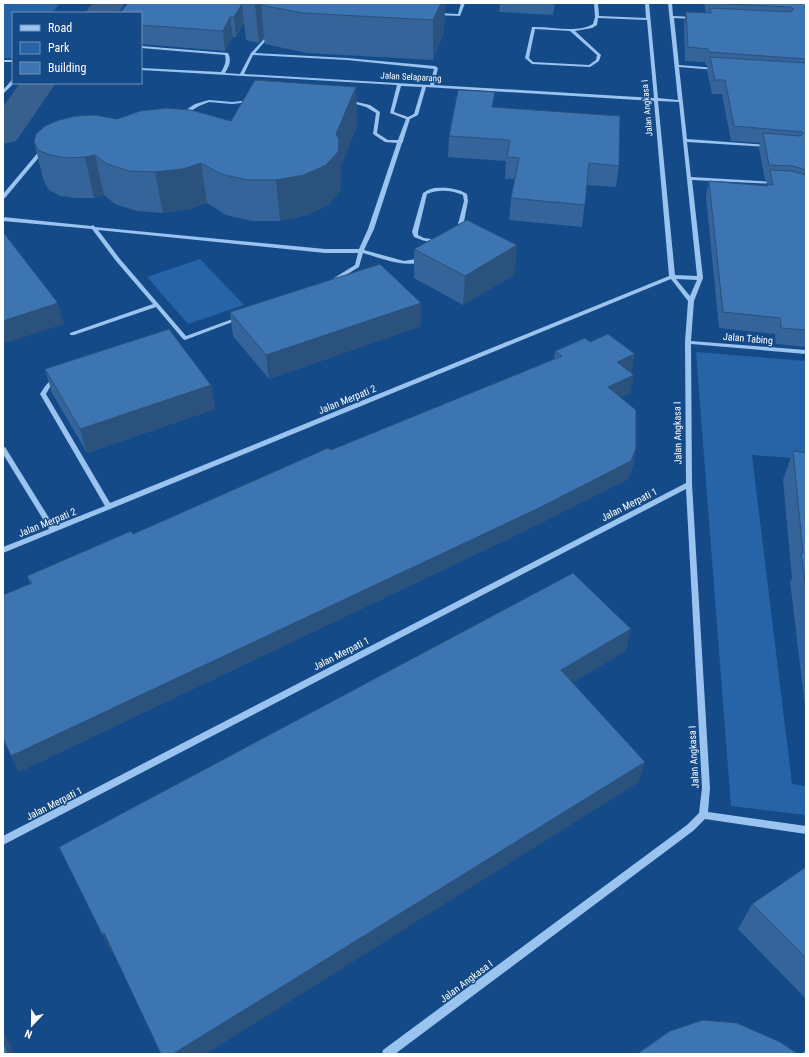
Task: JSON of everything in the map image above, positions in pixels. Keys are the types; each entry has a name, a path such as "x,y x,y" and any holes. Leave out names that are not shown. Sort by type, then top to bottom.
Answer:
{"street":[{"path":"429,14 459,15 463,3"},
{"path":"572,30 599,55 598,60 590,66 532,63 527,58 533,28 572,30 592,27 595,24 597,17 596,3"},
{"name":"Jalan Angkasa I","path":"647,3 672,277"},
{"name":"Jalan Angkasa I","path":"387,1054 690,828 703,815 706,788 689,484 688,342 691,301 700,278 670,3"},
{"path":"597,17 648,19"},
{"path":"672,17 701,18"},
{"path":"241,75 252,54 265,39"},
{"path":"142,47 227,54 229,57 229,62 222,74"},
{"path":"252,54 347,59 434,67 436,68 436,74 432,86"},
{"path":"677,66 721,69"},
{"name":"Jalan Selaparang","path":"142,69 681,102"},
{"path":"3,92 12,81"},
{"path":"399,84 392,113 408,118 416,115 424,86"},
{"path":"176,117 197,105 209,101 232,103 258,99"},
{"path":"343,101 350,101 368,106 378,113 375,133 388,141 401,142"},
{"path":"329,284 357,266 361,251 371,229 401,142 408,118"},
{"path":"685,140 773,146"},
{"path":"3,197 48,143"},
{"path":"689,178 780,184"},
{"path":"440,241 422,239 416,236 415,232 425,193 430,190 458,191 465,194 466,201 457,236"},
{"path":"3,219 325,251 361,251 404,262 426,259"},
{"path":"93,227 118,260 185,338"},
{"path":"672,277 691,301"},
{"name":"Jalan Merpati 2","path":"3,550 672,277 700,278"},
{"path":"72,334 157,305"},
{"path":"178,340 243,317"},
{"name":"Jalan Tabing","path":"688,342 806,352"},
{"path":"60,377 49,384 43,394 109,507"},
{"path":"3,450 53,530"},
{"name":"Jalan Merpati 1","path":"3,841 689,484"},
{"path":"703,815 806,830"}],"green space":[{"path":"3,3 60,3 53,12 12,12 12,58 3,58"},
{"path":"200,259 244,305 188,324 147,277"},
{"path":"696,352 806,361 806,459 752,455 792,784 806,786 806,815 731,806"}],"building":[{"path":"128,3 242,3 234,17 230,17 223,31 142,25 142,12 121,12"},
{"path":"263,3 441,3 433,20 303,13 261,5"},
{"path":"709,3 806,3 806,59 708,52 708,49 688,47 686,12 711,13 710,8 790,12 794,9 790,7"},
{"path":"710,57 806,63 806,170 792,166 769,165 763,133 800,136 803,132 734,126 725,80 715,80"},
{"path":"255,80 356,87 336,134 339,139 338,152 326,165 304,175 276,180 247,180 221,174 201,163 183,169 155,172 129,171 107,164 95,155 67,158 50,155 38,150 34,142 36,134 45,126 59,120 76,116 94,115 117,119 140,111 166,108 191,110 231,121"},
{"path":"458,90 495,92 492,107 620,116 619,166 589,163 585,205 511,198 519,158 507,157 510,140 449,136"},
{"path":"770,170 791,171 806,175 806,330 781,328 780,318 723,312 709,181 768,186 767,184 773,185"},
{"path":"467,220 517,245 465,276 414,249"},
{"path":"3,232 58,303 3,321"},
{"path":"380,264 421,303 266,355 230,312"},
{"path":"169,329 211,385 80,429 45,369"},
{"path":"608,334 635,354 617,362 634,375 608,387 636,410 636,448 631,461 537,509 11,756 3,738 3,595 32,583 27,576 131,531 133,534 328,448 331,450 562,356 555,351 585,338 590,342"},
{"path":"793,451 806,453 806,587 801,553 803,553"},
{"path":"573,573 631,629 561,670 645,762 173,1054 161,1054 104,933 102,934 59,847"},
{"path":"806,867 806,958 752,904"},
{"path":"703,1020 737,1023 780,1042 798,1054 637,1054 670,1031"},
{"path":"3,1040 8,1054 3,1054"},
{"path":"806,1049 806,1054 801,1054"}],"waterway":[{"path":"102,12 110,3"},
{"path":"3,133 37,84"}]}
